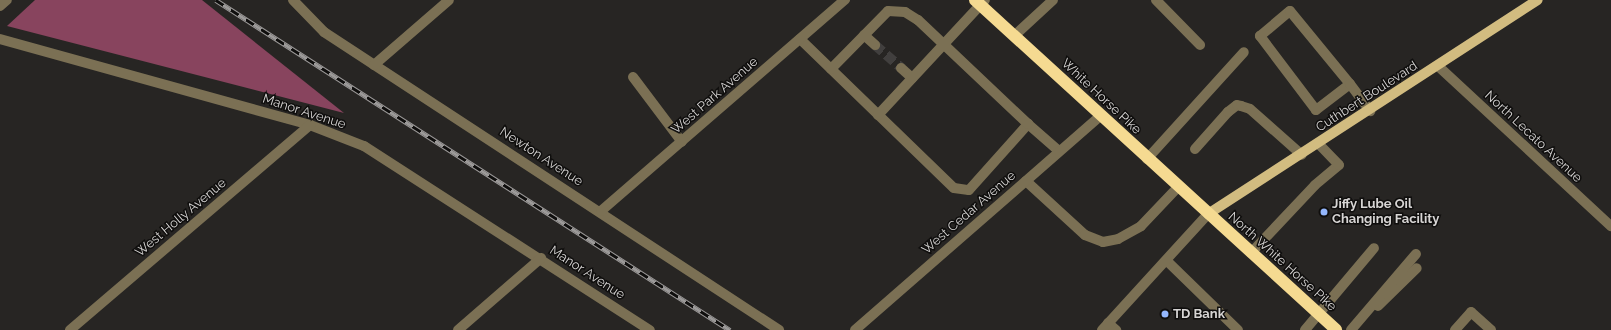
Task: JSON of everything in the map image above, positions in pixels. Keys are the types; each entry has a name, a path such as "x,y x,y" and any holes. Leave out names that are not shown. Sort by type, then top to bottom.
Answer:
{"highway":[{"name":"White Horse Pike","path":"980,1 1014,36 1208,214"},
{"name":"North White Horse Pike","path":"1208,214 1336,330"}],"main road":[{"name":"Cuthbert Boulevard","path":"1208,214 1370,111 1538,0"}],"street":[{"path":"0,6 7,0"},
{"name":"Newton Avenue","path":"293,0 324,32 601,211 779,330"},
{"path":"374,65 449,0"},
{"name":"West Park Avenue","path":"601,211 845,0"},
{"path":"1014,36 1053,0"},
{"path":"1156,0 1200,45"},
{"path":"878,115 944,44 980,1"},
{"path":"831,69 888,11 896,10 918,20 1028,124 1059,151"},
{"path":"1350,84 1316,110 1260,36 1290,11 1350,84 1370,111"},
{"path":"864,35 875,45"},
{"name":"Manor Avenue","path":"0,39 310,125 364,146 541,258 650,330"},
{"path":"800,39 947,183 962,191 969,190 1028,124"},
{"path":"1147,159 1244,52"},
{"name":"North Lecato Avenue","path":"1438,66 1611,226"},
{"path":"901,68 912,78"},
{"path":"633,77 682,142"},
{"path":"1195,149 1228,112 1237,105 1250,109 1302,155"},
{"name":"West Cedar Avenue","path":"855,330 1100,116"},
{"name":"West Holly Avenue","path":"70,330 310,125"},
{"path":"1250,253 1315,185 1339,165 1319,144"},
{"path":"1026,181 1085,235 1102,242 1118,239 1132,233 1178,187"},
{"path":"1107,328 1208,214"},
{"path":"1305,330 1374,248"},
{"path":"1351,330 1416,254"},
{"path":"458,330 541,258"},
{"path":"1167,261 1238,330"},
{"path":"1367,311 1381,305 1417,268"},
{"path":"1455,330 1471,312 1491,330"}],"shaded area":[{"path":"35,0 202,0 344,113 7,26"}],"tunnel":[{"path":"875,45 901,68"}],"railway":[{"path":"216,0 730,330"}],"place":[{"name":"Jiffy Lube Oil Changing Facility","path":"1324,212"},
{"name":"TD Bank","path":"1165,314"}]}
